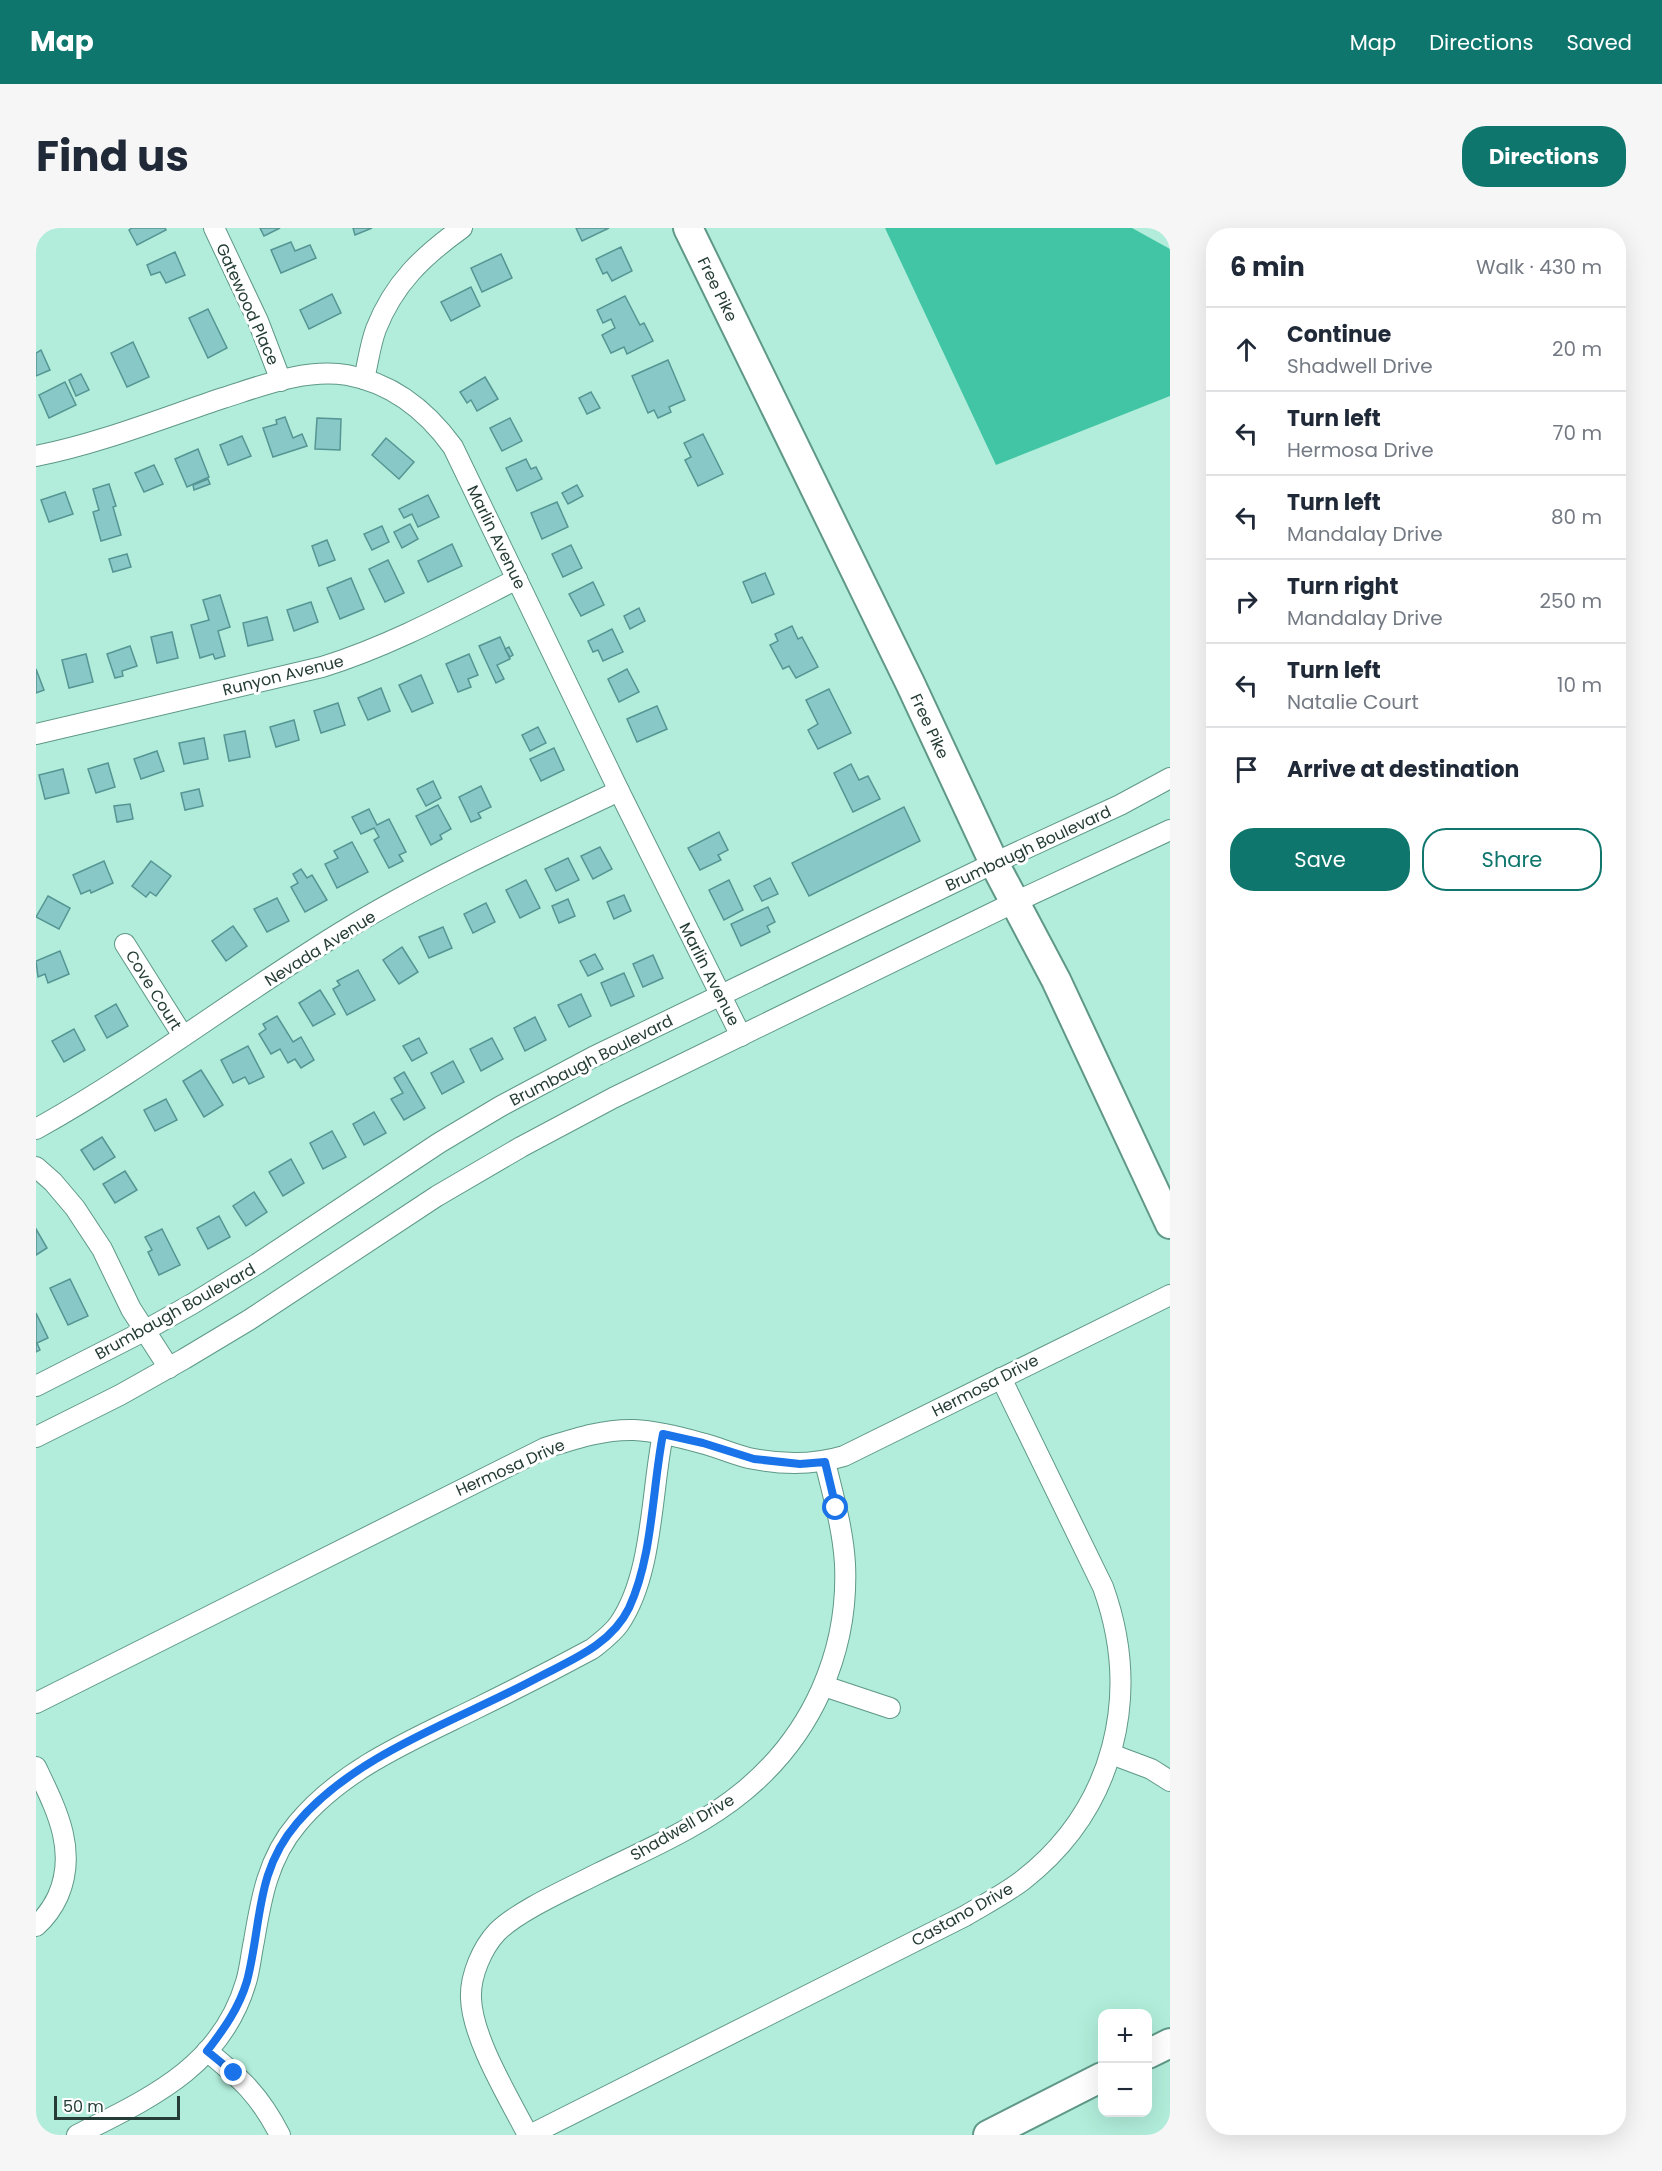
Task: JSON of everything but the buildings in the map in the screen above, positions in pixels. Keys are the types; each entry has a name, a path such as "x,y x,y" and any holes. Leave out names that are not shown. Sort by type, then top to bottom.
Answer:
{"main road":[{"name":"Free Pike","path":"688,228 910,682 994,863 1056,980 1169,1219"},
{"path":"1152,2052 1170,2043"},
{"path":"988,2135 1098,2079"}],"street":[{"name":"Gatewood Place","path":"214,228 258,321 280,381"},
{"path":"364,379 375,331 397,290 416,265 462,228"},
{"name":"Marlin Avenue","path":"36,456 83,444 280,381 326,373 364,379 418,408 436,424 453,447 619,791 741,1036"},
{"name":"Runyon Avenue","path":"36,734 322,667 350,658 425,626 517,579"},
{"name":"Brumbaugh Boulevard","path":"36,1386 144,1331 257,1264 439,1143 593,1057 994,863 1120,805 1170,778"},
{"name":"Nevada Avenue","path":"36,1129 134,1069 348,928 455,869 619,791"},
{"path":"36,1437 169,1368 249,1320 437,1196 521,1147 613,1098 1015,902 1170,830"},
{"name":"Cove Court","path":"125,944 183,1036"},
{"path":"36,1167 53,1182 75,1208 96,1241 144,1331 169,1368"},
{"name":"Hermosa Drive","path":"36,1703 545,1448 584,1436 609,1431 634,1430 703,1443 754,1459 800,1464 825,1462 844,1456 1170,1294"},
{"name":"Castano Drive","path":"529,2135 965,1916 1001,1895 1030,1874 1063,1841 1085,1810 1100,1784 1111,1754 1120,1707 1119,1642 1112,1611 1103,1587 1001,1378"},
{"path":"77,2135 149,2099 173,2083 207,2051 226,2026 247,1980 263,1891 270,1868 283,1842 315,1803 337,1783 392,1751 592,1649 618,1626 639,1583 663,1434"},
{"name":"Shadwell Drive","path":"529,2135 478,2035 471,1997 477,1965 497,1932 517,1918 548,1899 674,1835 715,1812 744,1791 778,1759 811,1714 824,1686 840,1629 844,1597 845,1566 836,1508 825,1462"},
{"path":"824,1686 890,1708"},
{"path":"1111,1754 1151,1769 1170,1781"},
{"path":"36,1767 57,1811 67,1850 62,1886 53,1906 36,1926"},
{"path":"207,2051 252,2090 280,2135"}],"green space":[{"path":"885,228 1132,228 1170,249 1170,396 996,465"}],"route":[{"path":"234,2073 207,2051 226,2026 247,1980 263,1891 270,1868 283,1842 315,1803 337,1783 417,1737 519,1688 592,1649 618,1626 639,1583 663,1434 703,1443 754,1459 800,1464 825,1462 836,1508"}]}
